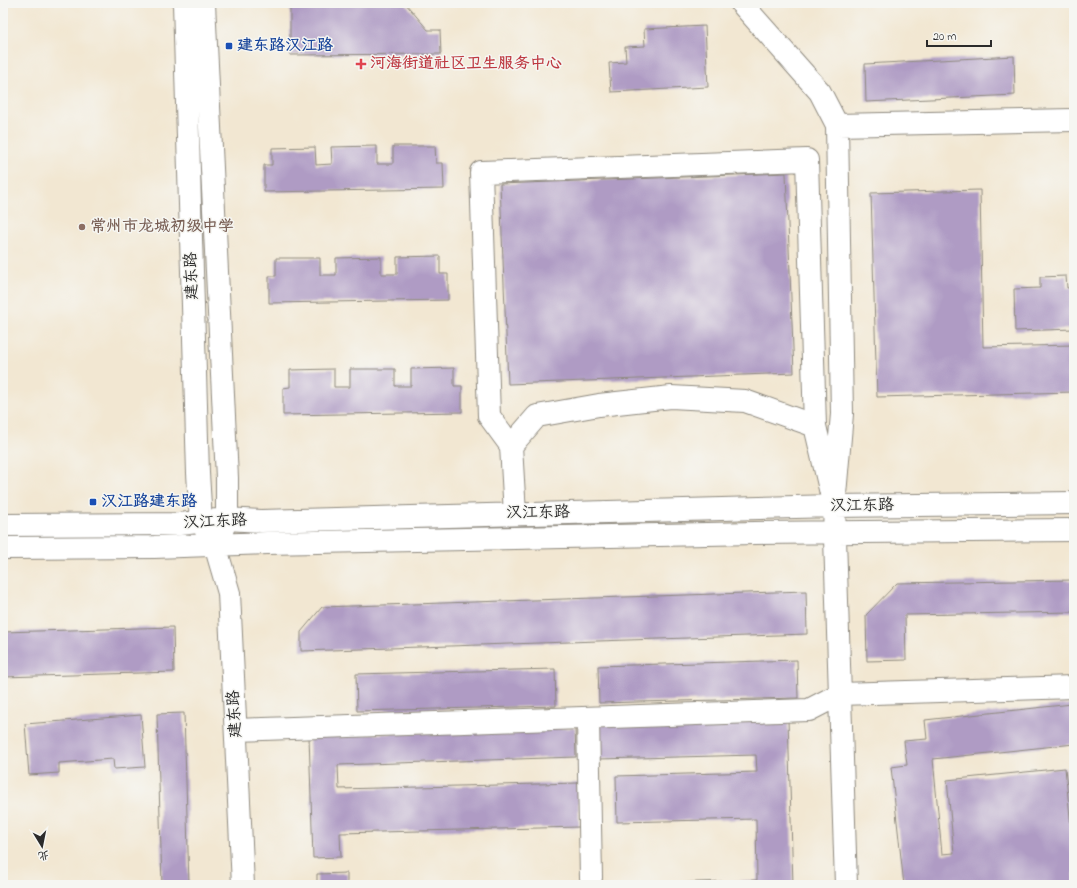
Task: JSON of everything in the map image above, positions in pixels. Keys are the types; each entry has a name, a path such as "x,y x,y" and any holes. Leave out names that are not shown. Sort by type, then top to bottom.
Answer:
{"street":[{"name":"建东路","path":"184,3 198,473 201,522 215,544 229,593 243,885"},
{"name":"建东路","path":"204,3 227,519 215,544"},
{"path":"741,3 820,92 837,125 842,414 834,506 834,532 846,885"},
{"path":"837,125 1074,120"},
{"path":"515,514 511,446 489,416 481,172 807,160 815,426 834,506"},
{"path":"511,446 537,416 599,405 671,397 745,401 815,426"},
{"name":"汉江东路","path":"3,525 179,524 227,519 261,521 834,506 1074,503"},
{"name":"汉江东路","path":"3,548 154,547 215,544 739,533 1074,530"},
{"path":"236,730 809,710 840,694 1074,687"},
{"path":"588,718 591,878"}],"building":[{"path":"290,3 405,3 428,30 440,30 441,54 290,55"},
{"path":"705,26 708,87 611,92 609,63 626,62 625,47 645,46 644,29"},
{"path":"1014,56 1015,95 866,102 865,64"},
{"path":"377,146 377,164 393,164 393,146 435,146 436,163 443,163 444,189 264,192 264,165 272,165 272,148 315,147 316,165 332,164 331,147"},
{"path":"786,173 794,373 508,384 500,184"},
{"path":"980,190 983,347 1074,345 1074,392 877,397 871,193"},
{"path":"440,256 440,274 448,274 448,300 269,303 269,276 276,276 276,258 320,258 320,275 336,275 336,258 381,257 381,274 397,274 397,257"},
{"path":"1066,276 1067,288 1074,287 1074,329 1015,331 1014,289 1040,288 1040,277"},
{"path":"454,368 454,386 462,386 462,412 283,415 283,388 290,387 290,370 334,369 334,387 350,387 350,369 395,369 395,386 411,386 411,369"},
{"path":"1074,580 1074,612 905,615 906,660 867,661 866,615 897,583"},
{"path":"806,591 807,634 301,651 301,632 322,607"},
{"path":"173,627 174,672 3,677 3,632"},
{"path":"797,660 798,698 599,703 598,666"},
{"path":"555,669 556,706 357,711 356,674"},
{"path":"1072,704 1074,719 1074,744 933,759 942,854 954,853 947,780 1065,768 1074,846 1074,885 904,885 891,767 907,765 904,741 927,739 925,720"},
{"path":"184,713 189,885 162,885 157,714"},
{"path":"141,715 145,767 114,769 113,759 59,763 59,773 29,775 25,724"},
{"path":"788,719 793,885 641,885 757,880 756,819 617,822 616,776 757,772 756,755 598,759 597,725"},
{"path":"575,728 576,757 338,765 339,789 578,783 579,827 340,833 341,857 313,858 309,736"},
{"path":"347,873 347,885 317,885 317,874"}],"place":[{"name":"建东路汉江路","path":"229,46"},
{"name":"河海街道社区卫生服务中心","path":"361,64"},
{"name":"常州市龙城初级中学","path":"82,227"},
{"name":"汉江路建东路","path":"93,502"}]}
